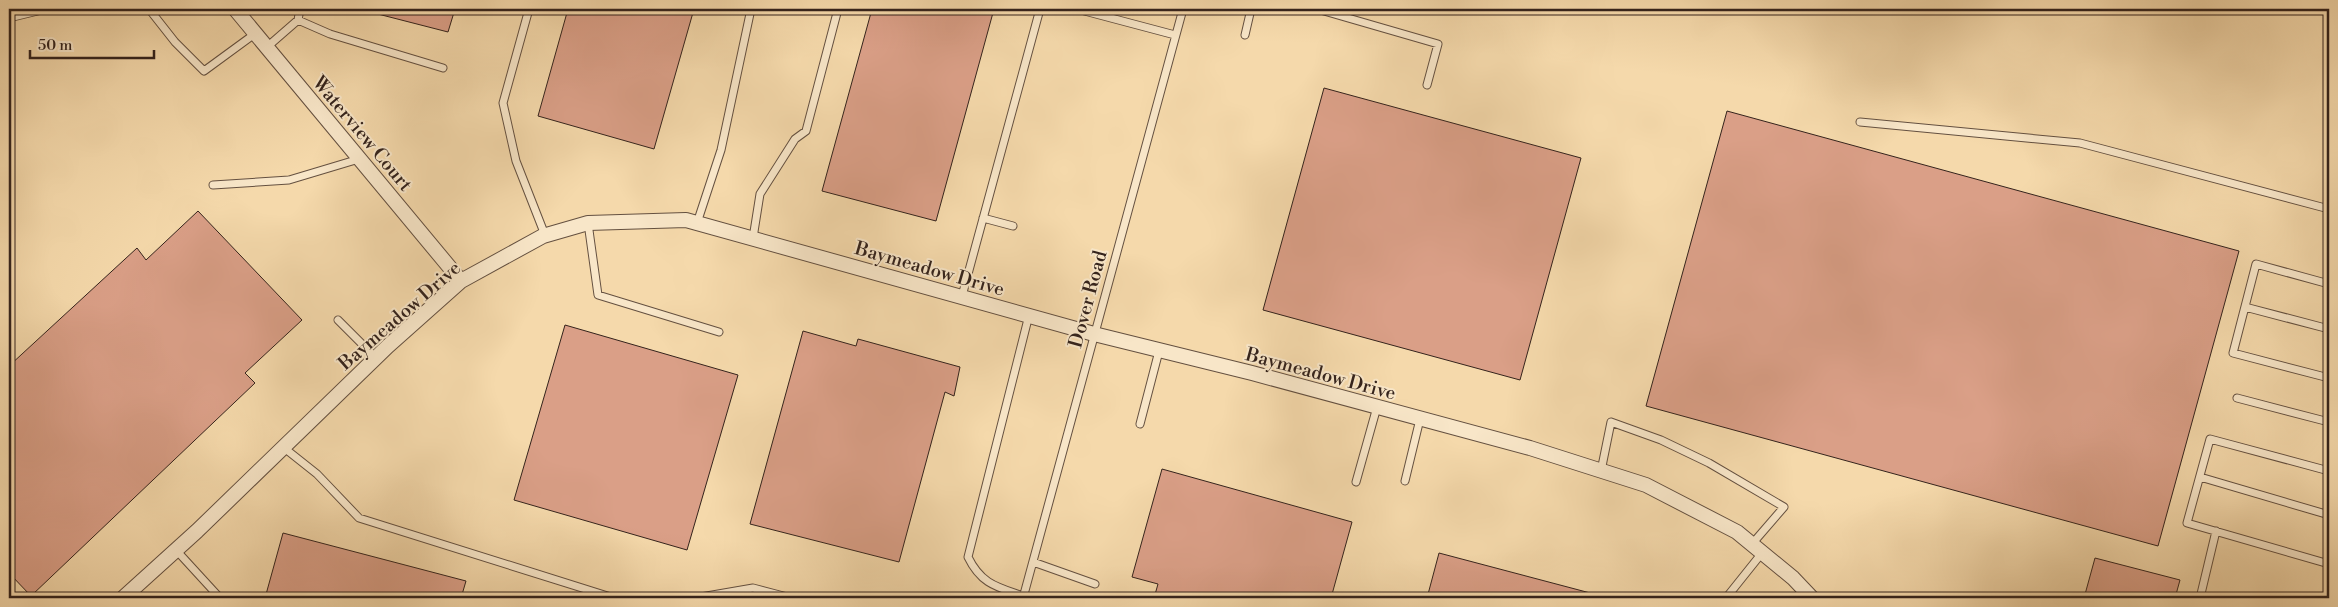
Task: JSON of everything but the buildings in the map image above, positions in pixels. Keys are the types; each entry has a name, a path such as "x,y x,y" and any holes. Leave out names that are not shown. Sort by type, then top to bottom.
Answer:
{"street":[{"name":"Waterview Court","path":"235,9 461,281"},
{"name":"Baymeadow Drive","path":"122,598 176,550 376,358 461,281 545,235 588,223 686,220 1094,334 1252,373 1530,448 1646,485 1737,532 1793,578 1812,598"}],"lane":[{"path":"9,18 46,9"},
{"path":"149,9 175,42 204,71 256,33"},
{"path":"267,47 298,20 300,9"},
{"path":"529,9 503,103 516,161 545,235"},
{"path":"697,223 721,150 752,9"},
{"path":"753,238 760,194 795,139 806,131 838,9"},
{"path":"962,296 1040,9"},
{"path":"1077,9 1175,35"},
{"name":"Dover Road","path":"1023,597 1183,9"},
{"path":"1245,35 1251,9"},
{"path":"1317,9 1438,44 1427,84"},
{"path":"298,20 330,34 443,68"},
{"path":"1860,122 2080,143 2329,209"},
{"path":"213,185 289,180 359,159"},
{"path":"983,218 1013,226"},
{"path":"588,223 598,295 719,332"},
{"path":"2329,284 2256,264 2233,353 2329,378"},
{"path":"2244,306 2329,329"},
{"path":"1023,597 995,586 975,572 968,557 1029,315"},
{"path":"338,320 376,358"},
{"path":"1140,424 1159,350"},
{"path":"2237,398 2329,422"},
{"path":"1356,482 1377,407"},
{"path":"1405,481 1420,419"},
{"path":"1601,471 1610,422 1661,440 1709,463 1784,507 1726,598"},
{"path":"2329,470 2210,439 2187,523 2329,564"},
{"path":"283,448 317,474 359,518 614,598"},
{"path":"2200,477 2329,515"},
{"path":"2200,598 2216,532"},
{"path":"176,550 220,598"},
{"path":"1033,562 1095,584"},
{"path":"695,598 753,588 791,598"}]}
